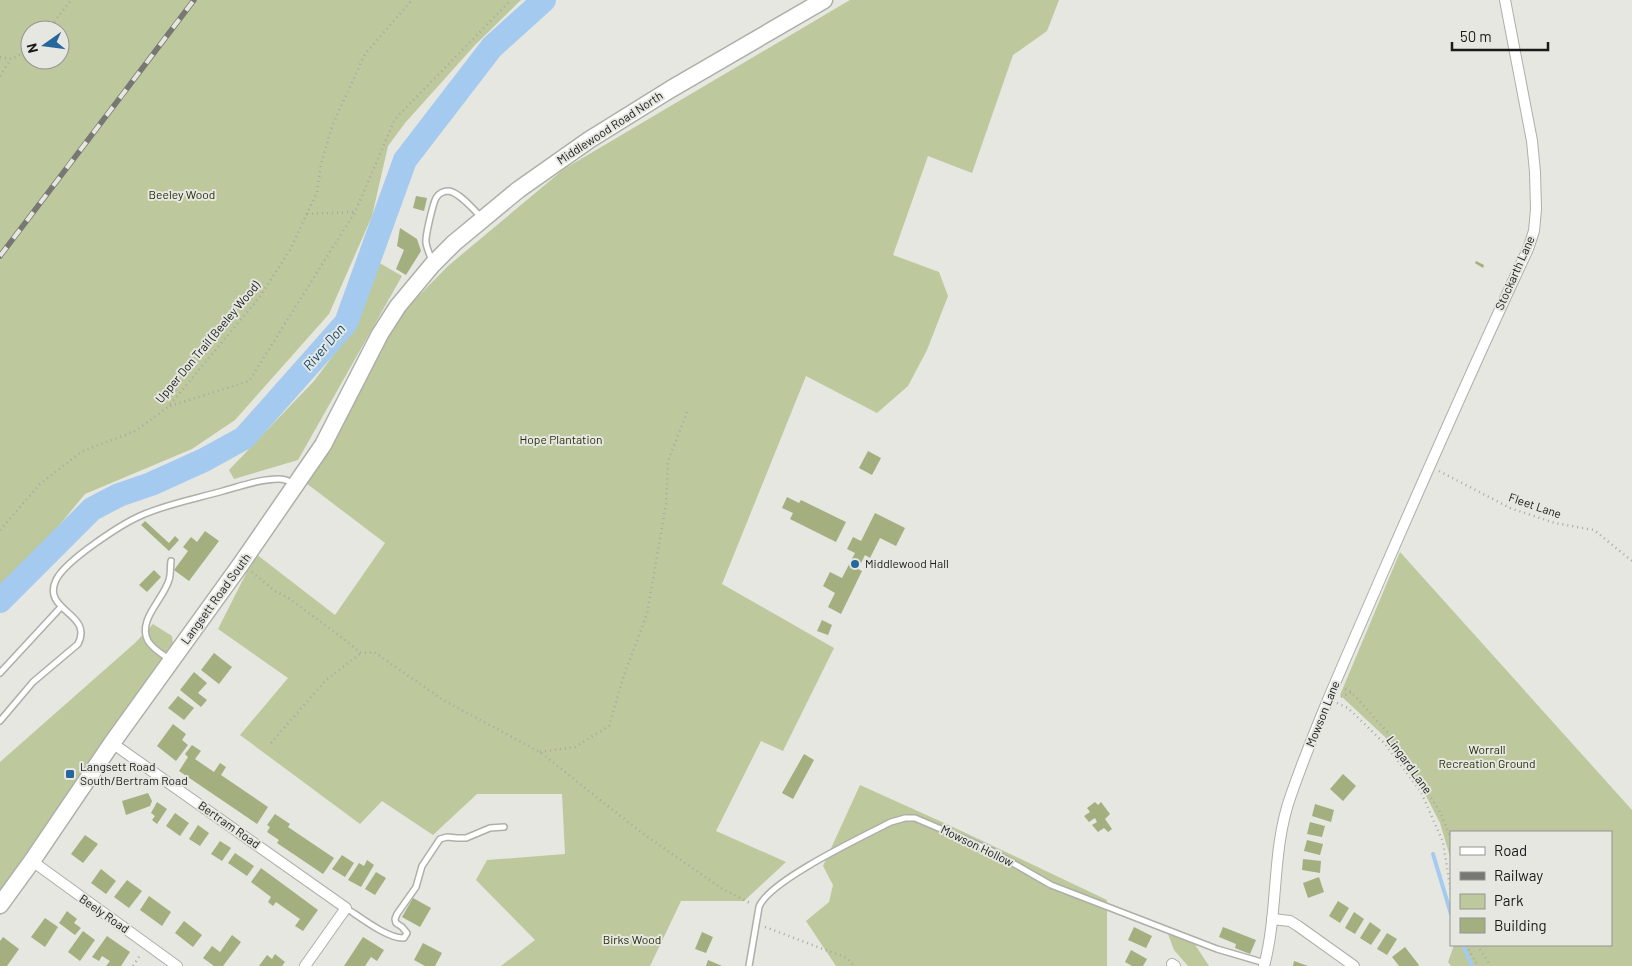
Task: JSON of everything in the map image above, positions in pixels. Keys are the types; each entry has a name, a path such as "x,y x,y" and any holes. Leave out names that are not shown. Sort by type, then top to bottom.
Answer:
{"main road":[{"name":"Middlewood Road North","path":"416,284 454,243 518,190 589,140 671,89 824,0"},
{"name":"Langsett Road South","path":"0,905 112,743 324,445 380,334 398,306 416,284"}],"street":[{"name":"Stockarth Lane","path":"1428,470 1477,358 1528,249 1534,230 1536,181 1532,141 1505,0"},
{"name":"Mowson Lane","path":"1265,965 1270,945 1277,857 1290,795 1335,684 1428,470"},
{"name":"Bertram Road","path":"112,743 346,908"},
{"name":"Beely Road","path":"32,861 177,966"},
{"path":"305,966 346,908"},
{"path":"1272,919 1290,921 1354,966"}],"lane":[{"path":"433,264 426,242 426,234 436,198 441,192 448,191 454,193 469,204 483,219"},
{"path":"0,721 33,682 78,644 82,636 81,628 75,618 56,602 53,587 56,579 70,563 117,528 159,508 258,482 280,479 296,485"},
{"path":"171,561 169,580 162,596 150,614 145,628 147,640 152,647 172,661"},
{"path":"0,673 61,607"},
{"name":"Mowson Hollow","path":"759,907 770,892 806,867 891,822 905,818 915,818 990,850 1051,885 1199,943 1265,965"},
{"path":"346,908 376,928 398,938 404,938 407,933 396,923 397,914 416,887 422,866 440,839 447,836 466,838 490,828 504,827"},
{"path":"749,966 759,907"}],"path":[{"path":"56,20 71,0"},
{"name":"Upper Don Trail (Beeley Wood)","path":"0,530 40,484 81,452 134,431 168,407 259,298 290,250 317,192 321,164 332,126 365,54 412,0"},
{"path":"168,407 249,381 355,212 395,119 511,0"},
{"path":"0,76 11,59 20,54"},
{"path":"0,57 11,59"},
{"path":"307,214 355,212"},
{"path":"540,752 575,746 609,726 623,678 647,614 666,504 668,461 688,410"},
{"name":"Fleet Lane","path":"1428,470 1456,481 1510,508 1555,523 1594,530 1632,561"},
{"path":"241,564 361,653"},
{"path":"271,743 326,680 361,653 374,652 443,700 540,752 645,835 721,888 759,907 765,928 847,958 854,966"},
{"path":"1335,684 1351,692 1392,737 1439,810 1450,836"},
{"name":"Lingard Lane","path":"1329,699 1348,708 1385,744 1421,792 1443,842 1450,886"},
{"path":"133,966 148,945"},
{"path":"1467,946 1478,966"},
{"path":"1478,946 1492,966"}],"green space":[{"name":"Beeley Wood","path":"0,0 521,0 475,45 405,123 388,146 372,216 329,314 235,420 192,449 85,494 0,597"},
{"name":"Hope Plantation","path":"850,0 1059,0 1047,31 1013,55 972,173 928,156 893,255 939,272 948,296 927,350 908,386 877,413 806,376 722,584 834,648 783,751 761,741 716,831 786,862 744,901 681,901 650,966 501,966 535,940 476,880 487,860 565,854 562,794 477,794 433,835 382,801 360,824 240,735 288,678 218,629 256,554 335,615 385,543 306,483 395,320 448,266 564,169"},
{"path":"378,262 402,276 298,460 234,479 229,470 314,381 353,329"},
{"name":"Worrall Recreation Ground","path":"1400,552 1632,810 1632,966 1451,966 1448,962 1454,946 1612,946 1612,831 1450,831 1450,857 1440,823 1426,796 1385,737 1340,695"},
{"path":"153,624 172,636 174,652 0,901 0,762 135,643"},
{"path":"860,785 1107,900 1107,966 836,966 806,921 829,902 833,885 823,866"},
{"path":"1178,930 1194,943 1209,966 1188,966 1174,950 1168,934"}],"building":[{"path":"416,196 427,198 424,211 413,208"},
{"path":"400,228 417,239 421,251 406,275 396,269 404,250 397,246"},
{"path":"1476,261 1484,265 1483,268 1475,263"},
{"path":"868,451 881,458 872,475 859,468"},
{"path":"787,497 799,503 801,500 846,522 836,542 790,519 793,513 782,508"},
{"name":"Middlewood Hall","path":"875,513 905,528 896,546 880,538 870,558 865,555 858,569 862,571 841,614 828,607 835,593 823,586 830,572 842,578 855,553 847,549 853,537 861,541"},
{"path":"145,521 169,543 175,536 179,540 169,551 141,525"},
{"path":"205,531 219,541 189,581 174,570 188,551 183,547 191,537 197,542"},
{"path":"154,570 161,577 147,592 139,585"},
{"path":"822,620 832,625 828,635 817,631"},
{"path":"214,653 232,667 219,684 201,670"},
{"path":"194,672 207,683 198,693 207,700 201,707 180,690"},
{"path":"178,696 194,708 184,720 168,708"},
{"path":"173,724 186,734 182,740 188,745 176,761 157,746"},
{"path":"192,745 201,751 195,759 214,772 220,763 226,767 221,775 268,807 257,824 179,771 188,757 185,754"},
{"path":"804,754 814,760 793,799 782,793"},
{"path":"1343,774 1356,786 1343,801 1330,789"},
{"path":"148,793 152,801 150,806 126,815 122,801"},
{"path":"157,802 167,809 157,824 152,820 155,816 151,813"},
{"path":"1095,802 1098,805 1101,802 1110,814 1105,819 1112,829 1108,832 1104,828 1098,832 1092,825 1097,822 1095,818 1089,822 1084,816 1090,812 1087,808"},
{"path":"1315,804 1334,810 1331,822 1312,816"},
{"path":"175,813 189,823 180,836 166,826"},
{"path":"275,814 290,824 288,827 334,858 323,874 277,843 279,840 267,832 270,827 267,825"},
{"path":"1310,822 1325,826 1322,837 1307,834"},
{"path":"198,825 209,833 200,846 189,839"},
{"path":"85,835 98,844 83,863 71,854"},
{"path":"1307,840 1323,844 1320,855 1304,851"},
{"path":"220,841 231,848 222,861 211,854"},
{"path":"235,853 254,866 247,876 228,863"},
{"path":"342,855 354,863 345,877 332,869"},
{"path":"1303,859 1321,861 1320,873 1302,870"},
{"path":"367,860 374,865 361,887 348,880 359,863 364,866"},
{"path":"261,868 318,910 303,931 295,926 300,919 276,902 273,906 268,902 271,897 251,882"},
{"path":"101,869 116,881 106,894 91,883"},
{"path":"376,872 386,878 375,895 365,889"},
{"path":"1319,877 1324,892 1308,898 1303,883"},
{"path":"127,880 142,891 129,908 114,897"},
{"path":"149,896 171,912 162,926 140,910"},
{"path":"413,898 431,908 420,927 402,917"},
{"path":"1338,901 1349,908 1340,923 1329,916"},
{"path":"67,911 77,919 74,923 81,928 75,935 59,923"},
{"path":"1354,912 1364,919 1355,934 1345,928"},
{"path":"45,918 58,927 45,947 31,937"},
{"path":"184,921 202,935 193,947 175,933"},
{"path":"1370,922 1381,930 1371,945 1360,938"},
{"path":"1134,927 1152,936 1146,948 1128,940"},
{"path":"1223,927 1256,940 1250,954 1235,948 1236,944 1219,937"},
{"path":"83,931 95,940 80,961 68,952"},
{"path":"702,932 713,937 706,953 695,949"},
{"path":"1387,933 1397,939 1387,955 1377,949"},
{"path":"232,935 241,942 223,966 214,966 203,958 212,946 220,952"},
{"path":"107,936 130,952 121,966 106,966 110,961 102,956 99,961 92,957"},
{"path":"3,937 19,949 7,966 0,966 0,941"},
{"path":"363,937 384,950 377,961 371,957 365,966 344,966"},
{"path":"423,943 442,953 435,966 425,966 414,960"},
{"path":"1405,947 1418,966 1399,966 1392,957"},
{"path":"1131,950 1147,959 1143,966 1132,966 1125,962"},
{"path":"275,954 285,962 282,966 259,966 267,955 272,959"},
{"path":"708,960 722,966 706,966"},
{"path":"1294,961 1308,966 1293,966"}],"waterway":[{"name":"River Don","path":"0,601 92,509 119,495 151,484 204,460 244,438 346,323 405,160 492,47 544,0"},
{"path":"1433,854 1450,911"},
{"path":"1463,946 1472,966"}],"railway":[{"path":"0,256 194,0"}],"place":[{"name":"Middlewood Hall","path":"855,564"},
{"name":"Langsett Road South/Bertram Road","path":"70,774"}],"park label":[{"name":"Birks Wood","path":"632,940"}]}
